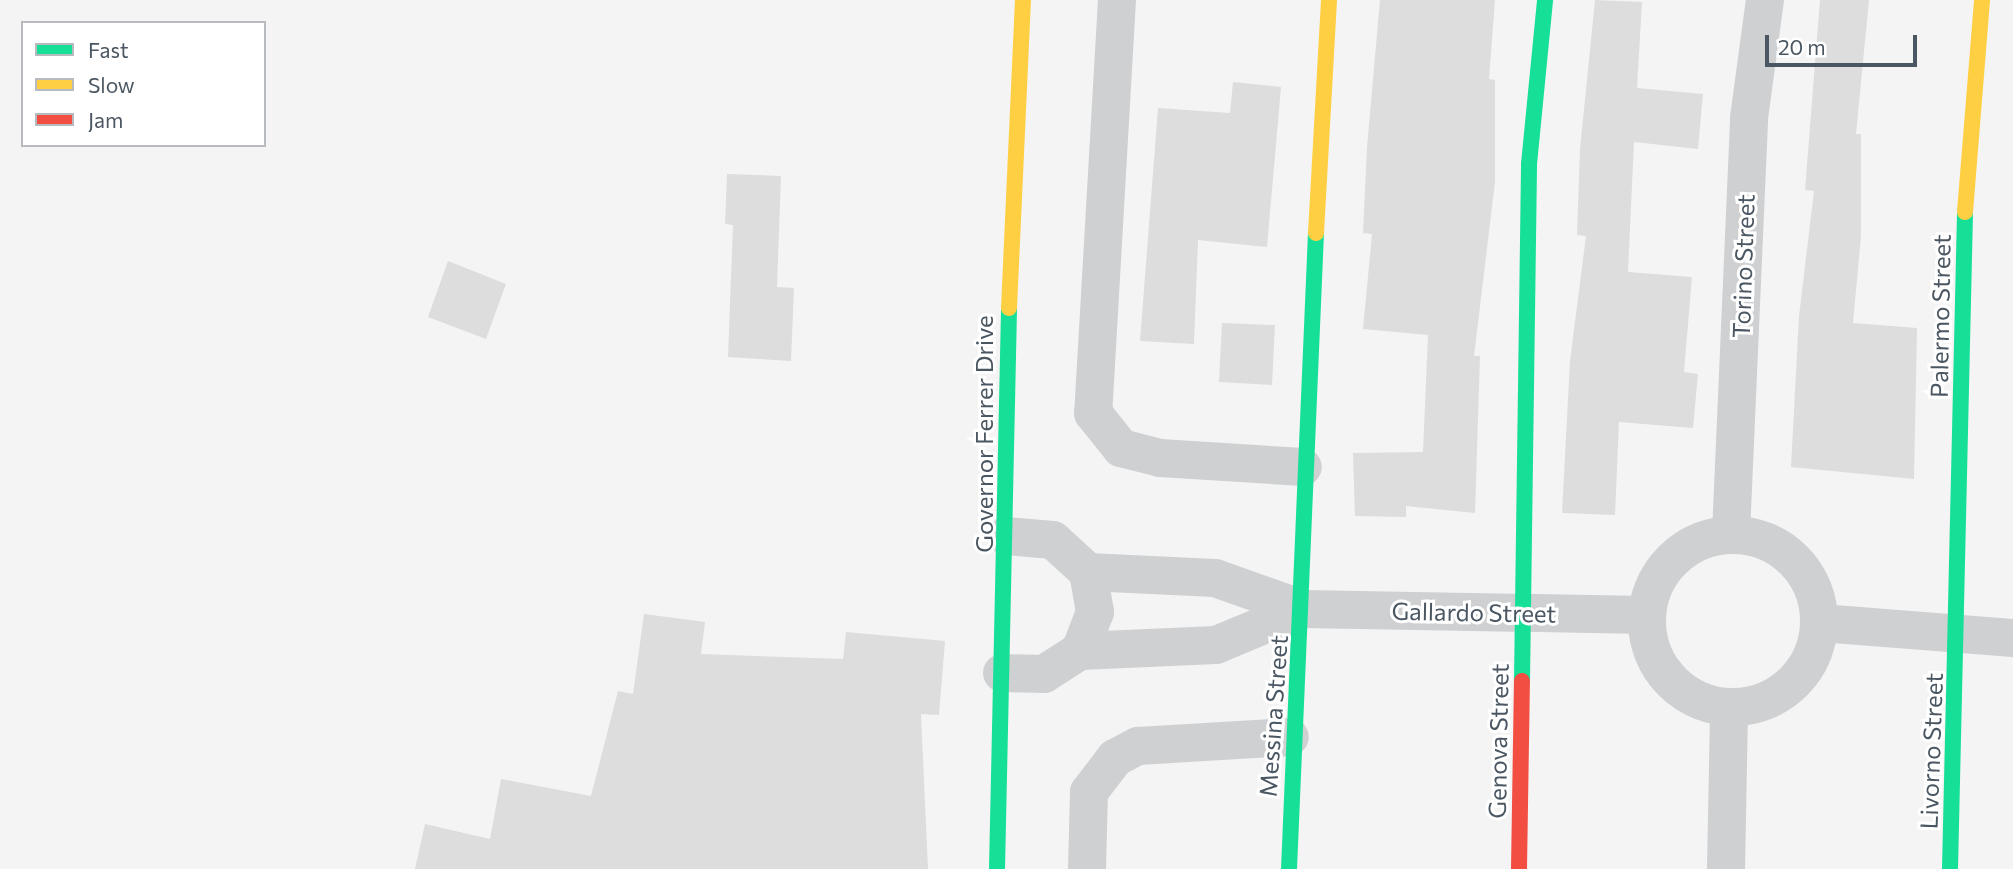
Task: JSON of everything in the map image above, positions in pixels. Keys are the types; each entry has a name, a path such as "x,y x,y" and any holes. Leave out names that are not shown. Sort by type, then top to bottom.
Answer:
{"street":[{"name":"Governor Ferrer Drive","path":"998,869 1006,536 1004,395 1023,0"},
{"path":"1117,0 1093,413 1121,447 1160,458 1303,467"},
{"name":"Messina Street","path":"1289,869 1290,737 1303,609 1303,467 1329,0"},
{"name":"Genova Street","path":"1518,869 1529,164 1545,0"},
{"name":"Torino Street","path":"1731,534 1749,118 1765,0"},
{"name":"Palermo Street","path":"1956,634 1963,236 1982,0"},
{"path":"1731,534 1766,540 1794,559 1814,588 1821,623 1814,657 1794,685 1764,703 1729,708 1696,699 1668,679 1651,649 1646,615 1654,584 1673,558 1700,540 1731,534"},
{"path":"1006,536 1053,540 1088,572 1095,612 1080,651"},
{"path":"1088,572 1215,578 1303,609"},
{"path":"1002,673 1044,674 1080,651 1216,645 1303,609"},
{"name":"Gallardo Street","path":"1303,609 1646,615"},
{"path":"1821,623 2013,638"},
{"name":"Livorno Street","path":"1950,869 1956,634"},
{"path":"1726,869 1729,708"},
{"path":"1087,869 1090,792 1115,758 1138,746 1290,737"}],"building":[{"path":"1380,0 1495,0 1489,79 1495,80 1495,182 1474,356 1480,356 1475,513 1406,506 1406,517 1355,516 1353,453 1423,452 1428,335 1363,329 1372,234 1363,233 1367,147"},
{"path":"1595,0 1642,2 1637,88 1703,94 1698,149 1634,142 1628,272 1692,277 1684,372 1698,374 1693,428 1619,422 1615,515 1562,513 1570,361 1586,236 1577,235 1580,149"},
{"path":"1820,0 1869,0 1856,134 1861,134 1861,236 1853,323 1917,328 1914,479 1791,467 1799,316 1814,191 1805,190"},
{"path":"1233,82 1281,87 1267,247 1198,240 1194,344 1140,341 1158,108 1230,113"},
{"path":"727,174 781,176 777,287 794,288 791,361 728,357 733,225 725,224"},
{"path":"448,261 506,284 486,339 428,317"},
{"path":"1222,323 1275,325 1272,385 1219,382"},
{"path":"644,614 705,622 701,654 843,659 846,632 945,641 939,715 921,714 928,869 415,869 425,824 490,839 501,779 591,796 618,691 633,694"}],"traffic: fast":[{"path":"1522,681 1529,164 1545,0"},
{"path":"1950,869 1965,212"},
{"path":"1289,869 1316,233"},
{"path":"997,869 1009,308"}],"traffic: slow":[{"path":"1009,308 1023,0"},
{"path":"1316,233 1329,0"},
{"path":"1965,212 1982,0"}],"traffic: jam":[{"path":"1519,869 1522,681"}]}
